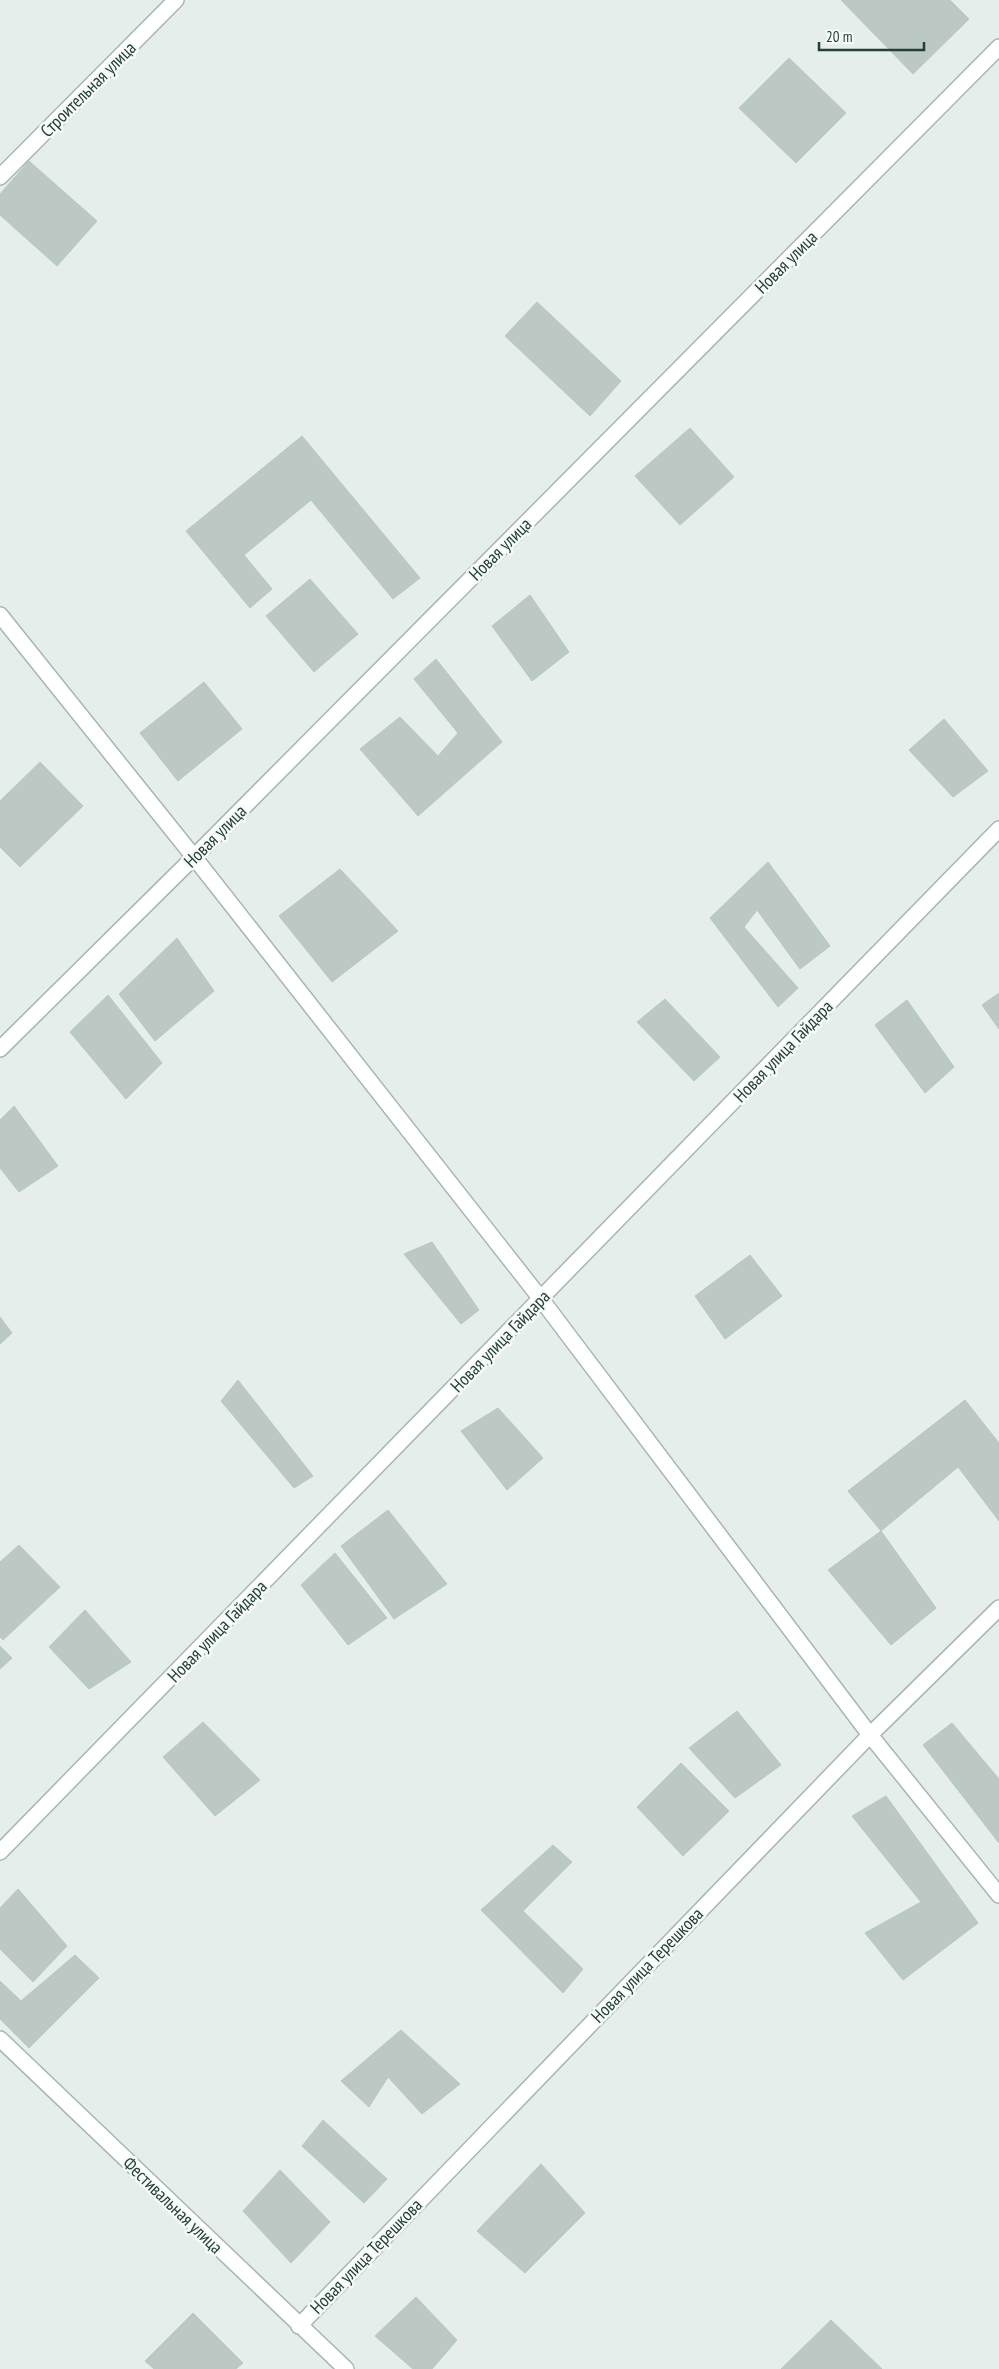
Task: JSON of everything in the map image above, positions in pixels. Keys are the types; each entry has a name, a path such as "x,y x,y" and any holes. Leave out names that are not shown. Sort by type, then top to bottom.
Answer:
{"street":[{"name":"Строительная улица","path":"0,177 176,0"},
{"name":"Новая улица","path":"0,1049 194,857 999,47"},
{"path":"0,615 194,857 541,1300 870,1735 999,1895"},
{"name":"Новая улица Гайдара","path":"0,1852 999,829"},
{"name":"Новая улица Терешкова","path":"299,2326 870,1735 999,1608"},
{"name":"Фестивальная улица","path":"0,2039 346,2369"}],"building":[{"path":"841,0 950,0 969,19 913,74"},
{"path":"789,58 846,113 796,163 739,108"},
{"path":"29,161 97,221 57,266 0,215 0,194"},
{"path":"537,302 621,381 590,416 505,336"},
{"path":"690,428 734,477 680,525 635,476"},
{"path":"302,436 420,578 393,599 311,500 244,555 272,589 250,608 186,531"},
{"path":"310,579 358,634 314,672 266,616"},
{"path":"530,595 569,652 532,681 492,626"},
{"path":"436,659 502,742 418,816 360,749 400,717 438,756 458,733 414,679"},
{"path":"204,682 242,729 178,781 140,733"},
{"path":"944,719 988,771 953,797 909,750"},
{"path":"40,762 83,806 20,867 0,847 0,801"},
{"path":"768,862 830,946 800,969 757,910 744,927 798,988 778,1007 710,918"},
{"path":"340,869 398,931 332,982 279,916"},
{"path":"177,938 214,991 155,1041 119,994"},
{"path":"999,993 999,1029 982,1005"},
{"path":"108,995 162,1063 126,1099 70,1032"},
{"path":"665,999 720,1057 694,1081 637,1022"},
{"path":"907,1000 954,1067 925,1093 875,1025"},
{"path":"14,1106 58,1166 19,1192 0,1168 0,1120"},
{"path":"432,1242 479,1310 461,1324 404,1254"},
{"path":"750,1255 782,1296 725,1339 695,1296"},
{"path":"0,1317 12,1333 0,1344"},
{"path":"238,1380 313,1476 294,1488 221,1401"},
{"path":"965,1400 999,1443 999,1521 958,1467 881,1531 848,1491"},
{"path":"498,1408 543,1458 507,1490 461,1431"},
{"path":"388,1510 447,1584 394,1619 341,1546"},
{"path":"881,1531 936,1608 891,1645 828,1570"},
{"path":"19,1545 60,1587 3,1640 0,1637 0,1562"},
{"path":"335,1553 387,1618 348,1645 301,1585"},
{"path":"85,1610 131,1662 89,1689 49,1647"},
{"path":"0,1646 12,1658 0,1669"},
{"path":"737,1711 781,1765 735,1798 689,1748"},
{"path":"203,1722 260,1780 215,1816 163,1757"},
{"path":"952,1723 999,1779 999,1843 923,1745"},
{"path":"681,1763 729,1811 683,1856 637,1807"},
{"path":"886,1796 978,1923 903,1980 865,1933 921,1902 852,1816"},
{"path":"553,1845 572,1862 523,1911 583,1969 563,1993 481,1910"},
{"path":"18,1889 67,1946 33,1982 0,1949 0,1908"},
{"path":"75,1955 99,1978 29,2048 0,2019 0,1981 21,2001"},
{"path":"401,2030 460,2084 422,2114 388,2077 369,2107 341,2081"},
{"path":"323,2120 387,2179 364,2203 302,2146"},
{"path":"541,2164 585,2213 525,2273 477,2231"},
{"path":"280,2170 330,2222 291,2263 243,2211"},
{"path":"416,2297 457,2340 432,2369 413,2369 375,2336"},
{"path":"193,2313 243,2363 236,2369 154,2369 145,2361"},
{"path":"831,2320 882,2369 781,2369"}]}
